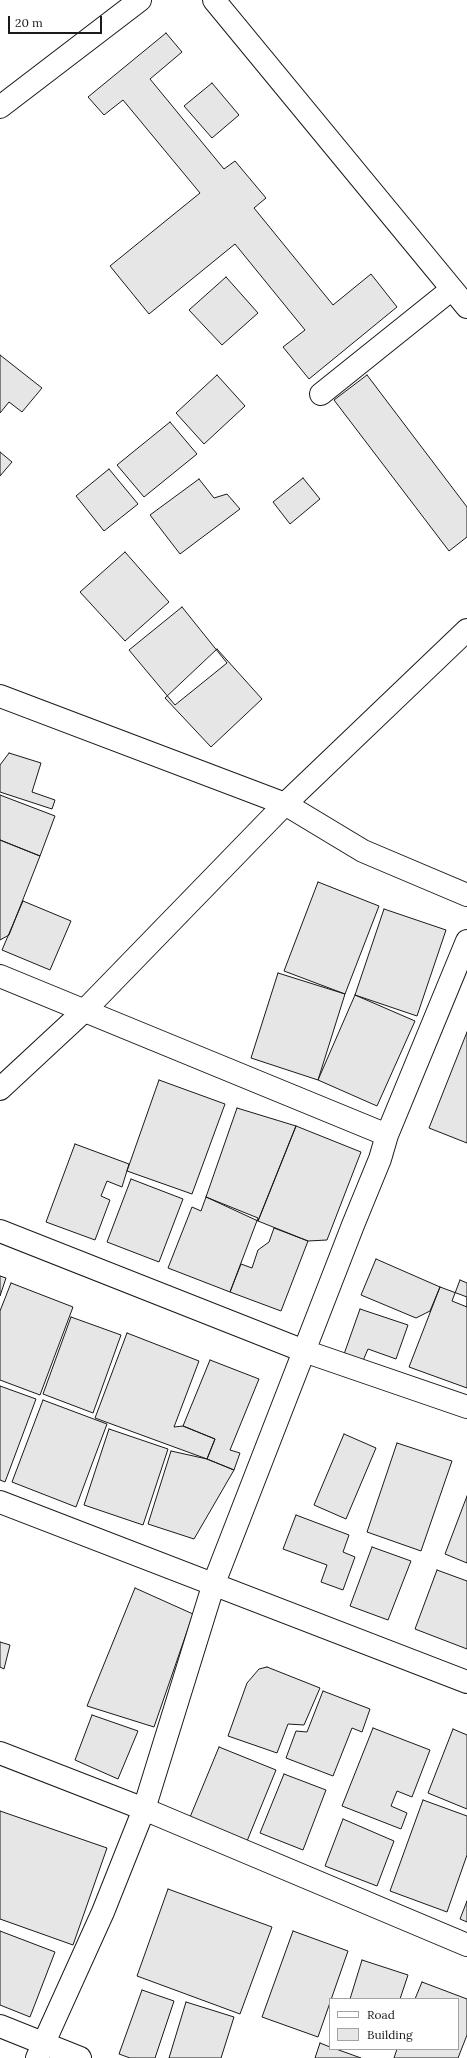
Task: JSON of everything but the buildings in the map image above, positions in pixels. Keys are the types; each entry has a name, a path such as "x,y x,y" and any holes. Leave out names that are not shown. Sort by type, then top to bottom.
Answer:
{"street":[{"path":"0,107 140,0"},
{"path":"214,0 467,306"},
{"path":"321,394 452,289"},
{"path":"0,1089 84,1011 285,804 467,630"},
{"path":"0,696 285,804 363,851 467,895"},
{"path":"40,2051 103,1912 144,1809 214,1583 380,1159 387,1135 467,940"},
{"path":"0,976 387,1135"},
{"path":"0,1231 304,1351 467,1407"},
{"path":"0,1502 214,1583 467,1682"},
{"path":"0,1753 144,1809 467,1944"},
{"path":"0,2026 40,2051 80,2058"}]}
